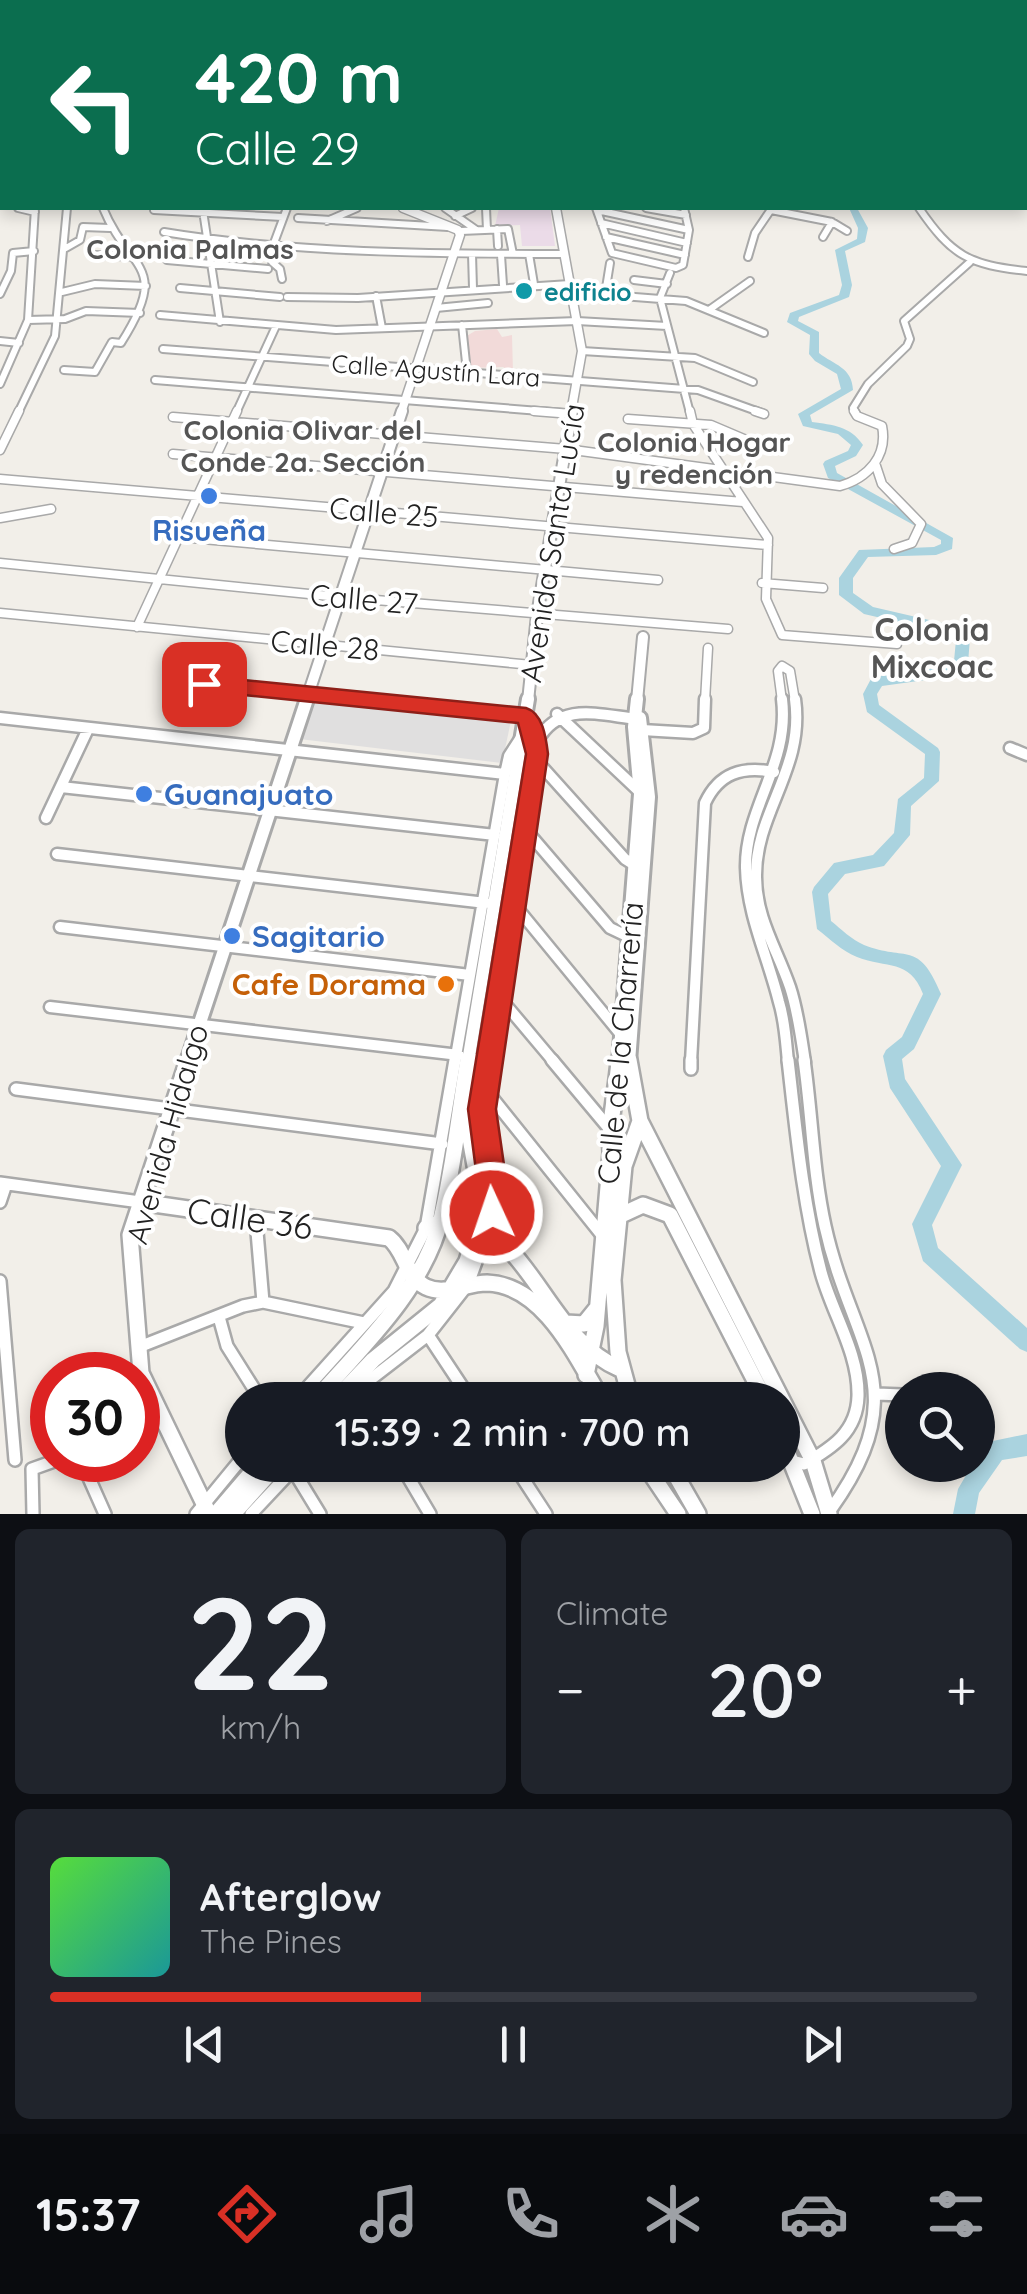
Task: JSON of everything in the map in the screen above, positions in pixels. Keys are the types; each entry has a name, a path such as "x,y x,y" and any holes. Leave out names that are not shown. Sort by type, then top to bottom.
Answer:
{"street":[{"path":"0,384 28,320 35,210"},
{"path":"0,450 46,358 59,320 66,210"},
{"path":"64,370 95,372 140,314 146,286 137,257 110,228 104,210"},
{"path":"154,210 283,217"},
{"path":"203,210 220,322"},
{"path":"282,279 280,269 272,262 274,243 286,210"},
{"path":"326,221 352,210"},
{"path":"407,210 460,235 477,230 510,230 513,254"},
{"path":"448,210 477,230"},
{"path":"455,216 468,210"},
{"path":"486,210 486,230"},
{"name":"Avenida Santa Lucía","path":"331,1382 403,1300 433,1224 466,1055 489,904 525,723 537,615 582,351 556,210"},
{"path":"597,210 610,250 673,267 682,265 685,255 685,212"},
{"path":"601,210 688,230"},
{"path":"748,258 755,232 771,210"},
{"path":"778,210 822,218 847,231"},
{"path":"921,210 952,253 970,262 1027,271"},
{"path":"298,218 448,227"},
{"path":"815,230 822,218"},
{"path":"823,237 832,222"},
{"path":"600,223 687,242"},
{"path":"66,248 80,240 83,226 110,228"},
{"path":"497,230 504,285"},
{"path":"164,232 206,239 453,254 499,250 513,254 564,254"},
{"name":"Avenida Hidalgo","path":"206,1511 149,1394 138,1347 130,1247 170,1109 460,235"},
{"path":"606,237 685,255"},
{"path":"0,250 34,251"},
{"path":"2,288 11,271 13,253"},
{"path":"472,254 473,288"},
{"path":"529,254 534,284"},
{"path":"94,255 137,257"},
{"path":"167,260 268,269"},
{"path":"173,417 566,449 840,486 855,483 876,463 885,433 878,423 854,414 853,408 868,384 907,346 910,339 904,321 970,262"},
{"path":"605,294 610,263"},
{"path":"0,272 34,270"},
{"path":"670,273 660,298 693,424 766,534 762,583 768,614 782,634 897,644"},
{"path":"634,280 667,284"},
{"path":"710,310 750,281"},
{"path":"62,292 95,284 146,286"},
{"path":"180,288 284,297 376,296 534,284 660,298 710,310 764,333"},
{"path":"376,296 382,328"},
{"path":"436,308 488,303"},
{"path":"28,320 59,320 86,310 140,314"},
{"path":"160,316 336,330 577,320 667,326"},
{"path":"462,325 467,372"},
{"path":"137,627 276,326"},
{"path":"0,341 18,343"},
{"name":"Calle Agustín Lara","path":"163,349 684,389 716,395 764,414"},
{"path":"582,351 705,361 753,382"},
{"path":"154,380 572,414"},
{"path":"628,418 720,427 758,445"},
{"path":"173,454 743,502"},
{"path":"876,463 882,488 917,516 920,524 912,543 894,549"},
{"name":"Calle 25","path":"0,480 768,545"},
{"path":"0,518 52,509"},
{"path":"180,537 658,580"},
{"name":"Calle 27","path":"0,564 537,615 728,628"},
{"path":"762,583 823,588"},
{"name":"Calle 28","path":"0,613 532,664"},
{"name":"Calle de la Charrería","path":"586,1374 598,1304 612,1121 634,939 645,795 639,720 643,637"},
{"path":"484,1224 493,1186 482,1125 485,1089 537,743 545,723 557,714 639,720 693,733 704,728 708,648"},
{"path":"800,1463 813,1461 847,1440 856,1416 858,1394 856,1373 816,1257 816,1211 795,1001 764,928 757,898 760,836 796,750 797,720 790,671 784,666 778,670 784,733 750,834 746,897 753,929 780,1001 816,1211 873,1368 877,1394 867,1442 845,1491 824,1514"},
{"path":"204,684 525,723"},
{"path":"557,714 645,795"},
{"path":"0,718 505,774"},
{"path":"525,723 537,743"},
{"path":"525,723 505,774 489,904 470,975 466,1055 442,1144 433,1224 458,1215 484,1224 516,1256 592,1355 620,1368"},
{"path":"46,818 87,730"},
{"path":"1011,746 1027,753"},
{"path":"536,760 639,866"},
{"path":"691,1069 705,804 710,789 730,772 758,768 774,772"},
{"path":"61,787 495,835"},
{"path":"526,830 610,928 634,939"},
{"path":"57,854 489,904"},
{"path":"514,903 625,1038"},
{"path":"60,928 470,975"},
{"path":"500,999 612,1121 630,1114 640,1121 773,1382"},
{"path":"50,1007 466,1055"},
{"name":"Calle de la Charrería","path":"625,1038 640,1121 625,1162 612,1280 620,1368 625,1382"},
{"name":"Avenida Santa Lucía","path":"352,1382 372,1360 461,1286 484,1224 469,1133 474,1071 466,1055"},
{"path":"16,1088 442,1144"},
{"path":"485,1089 603,1237"},
{"path":"0,1202 3,1184"},
{"name":"Calle 36","path":"3,1184 390,1238 402,1250 411,1275"},
{"path":"617,1217 636,1205 648,1204 670,1215 755,1382"},
{"path":"256,1220 262,1302"},
{"path":"503,1285 517,1275 516,1256"},
{"path":"312,1382 411,1275 438,1292 461,1286 503,1285 530,1299 591,1382"},
{"path":"0,1282 4,1409 16,1460"},
{"path":"375,1382 428,1336 461,1286"},
{"path":"138,1347 262,1302 364,1323"},
{"path":"566,1323 584,1324 598,1304"},
{"path":"219,1316 227,1346 250,1382"},
{"path":"428,1336 458,1382"},
{"path":"877,1394 885,1394"},
{"path":"800,1435 813,1461 824,1514"},
{"path":"800,1474 824,1514"},
{"path":"32,1482 33,1514"},
{"path":"90,1482 104,1514"},
{"path":"206,1511 226,1482"},
{"path":"206,1511 239,1482"},
{"path":"233,1514 270,1482"},
{"path":"251,1514 276,1482"},
{"path":"299,1482 320,1514"},
{"path":"411,1482 430,1514"},
{"path":"525,1482 546,1514"},
{"path":"656,1482 678,1514"},
{"path":"680,1482 698,1514"}],"shaded area":[{"path":"499,210 550,210 555,246 522,246 520,225 495,226"},
{"path":"497,329 502,337 512,335 513,373 503,367 468,368 465,337 475,331"},
{"path":"314,698 512,716 502,763 299,739"}],"waterway":[{"path":"854,210 863,228 862,240 840,250 847,285 844,297 794,315 792,322 815,334 814,354 845,376 847,390 804,414 807,424 842,431 857,445 852,453 829,464 832,475 947,538 947,546 936,551 864,553 846,578 846,595 869,611 950,629 963,638 961,663 947,672 877,681 870,694 872,708 933,752 931,781 903,803 902,835 878,861 840,868 820,892 823,924 858,950 914,965 926,980 932,994 908,1043 892,1056 896,1082 952,1165 922,1224 930,1254 1027,1342"},
{"path":"964,1514 969,1489 996,1450 1027,1445"}],"place":[{"name":"edificio","path":"524,291"},
{"name":"Risueña","path":"209,496"},
{"name":"Guanajuato","path":"144,794"},
{"name":"Sagitario","path":"232,936"},
{"name":"Cafe Dorama","path":"446,984"}],"district":[{"name":"Colonia Palmas","path":"190,248"},
{"name":"Colonia Olivar del Conde 2a. Sección","path":"303,445"},
{"name":"Colonia Hogar y redención","path":"694,457"},
{"name":"Colonia Mixcoac","path":"932,648"}],"route":[{"path":"204,684 526,716 537,743 537,754 482,1109 493,1186 492,1213"}]}
